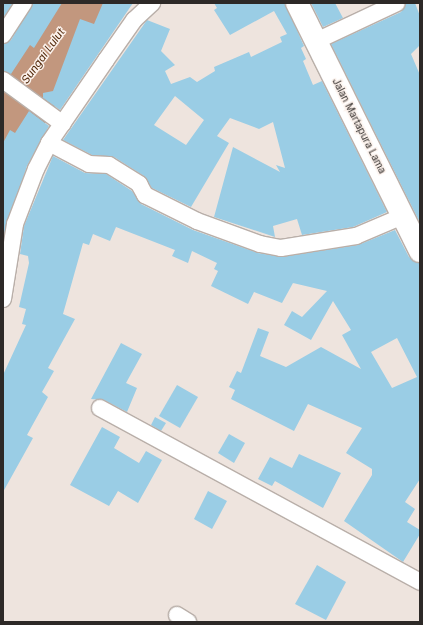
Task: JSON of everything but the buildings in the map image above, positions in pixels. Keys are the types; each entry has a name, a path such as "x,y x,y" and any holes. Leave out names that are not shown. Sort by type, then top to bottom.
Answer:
{"main road":[{"name":"Jalan Martapura Lama","path":"297,3 319,39 420,250"}],"street":[{"path":"3,35 24,3"},
{"path":"3,299 15,224 60,121 134,20 152,3"},
{"path":"319,39 392,5"},
{"path":"3,80 60,121"},
{"path":"50,143 89,164 109,165 139,184 145,195 197,221 260,244 281,248 356,236 403,216"},
{"path":"100,408 420,582"}],"water":[{"name":"Sungai Lulut","path":"36,3 114,3 28,153 3,219 3,58"}]}
